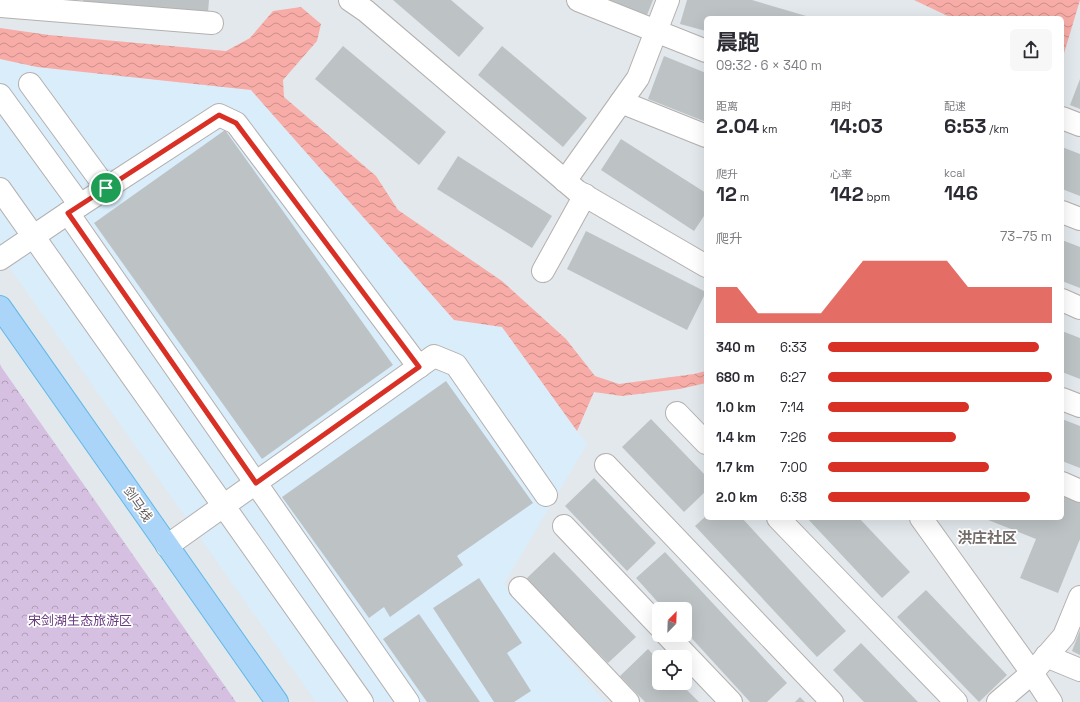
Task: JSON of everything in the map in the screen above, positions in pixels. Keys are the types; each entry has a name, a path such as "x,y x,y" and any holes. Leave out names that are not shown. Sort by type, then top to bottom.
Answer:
{"main road":[{"name":"剑马线","path":"0,307 277,702"}],"lane":[{"path":"350,0 366,11 576,191 704,265"},
{"path":"578,0 704,50"},
{"path":"565,181 638,78 668,0"},
{"path":"3,4 212,23"},
{"path":"30,84 106,188"},
{"path":"0,95 256,483 408,702"},
{"path":"621,102 704,135"},
{"path":"0,259 219,115 236,123 419,367"},
{"path":"1064,119 1080,125"},
{"path":"0,189 362,702"},
{"path":"543,270 585,195"},
{"path":"1064,213 1080,219"},
{"path":"1064,301 1080,308"},
{"path":"167,546 434,356 456,365 546,495"},
{"path":"1064,400 1080,406"},
{"path":"677,413 704,441"},
{"path":"606,465 832,702"},
{"path":"1064,484 1080,491"},
{"path":"780,520 956,702"},
{"path":"922,520 1032,673 1051,702"},
{"path":"564,526 652,619"},
{"path":"520,588 628,702"},
{"path":"998,702 1032,673 1064,636 1080,597"},
{"path":"674,642 731,702"},
{"path":"1046,656 1080,670"}],"shaded area":[{"path":"0,59 37,67 251,90 454,320 502,327 587,444 504,584 605,702 316,702 0,254"}],"green space":[{"name":"宋剑湖生态旅游区","path":"0,364 2,368 236,702 0,702"}],"water":[{"path":"914,0 1080,0 1064,53 1064,16 948,16"},
{"path":"301,7 321,24 317,41 283,80 284,97 376,176 398,210 502,281 566,339 595,376 619,384 704,372 704,383 680,389 622,396 594,392 577,431 502,327 454,320 251,90 37,67 0,59 0,28 49,35 226,51 250,38 273,11"}],"building":[{"path":"83,0 209,0 208,13"},
{"path":"393,0 451,0 484,28 459,57"},
{"path":"607,0 653,0 647,15"},
{"path":"687,0 752,0 806,16 704,16 704,30 680,24"},
{"path":"343,46 446,132 419,165 315,79"},
{"path":"502,46 587,118 563,147 478,75"},
{"path":"664,56 704,72 704,121 648,99"},
{"path":"1080,79 1080,109 1070,105"},
{"path":"225,130 393,365 262,459 94,223"},
{"path":"621,139 704,192 704,216 694,231 601,170"},
{"path":"1064,148 1080,154 1080,196 1064,190"},
{"path":"458,156 552,216 532,248 437,189"},
{"path":"586,231 704,291 704,296 687,330 567,269"},
{"path":"1064,241 1080,247 1080,288 1064,282"},
{"path":"1064,332 1080,338 1080,379 1064,373"},
{"path":"446,381 533,503 457,556 463,565 390,617 384,607 369,618 282,497"},
{"path":"651,419 704,474 704,493 684,512 622,447"},
{"path":"1064,420 1080,426 1080,468 1064,462"},
{"path":"594,478 656,543 627,571 565,506"},
{"path":"1064,496 1080,502 1080,539 1058,593 1020,578 1036,539 988,520 1064,520"},
{"path":"704,518 704,520 744,520 846,631 817,657 695,526"},
{"path":"809,520 861,520 910,572 882,598"},
{"path":"554,552 636,637 608,663 526,579"},
{"path":"665,552 787,683 767,702 750,702 692,639 692,602 658,602 636,578"},
{"path":"479,578 522,643 507,653 531,691 514,702 494,702 433,608"},
{"path":"926,590 1007,675 979,702 897,617"},
{"path":"419,614 480,702 427,702 383,639"},
{"path":"1080,630 1080,655 1072,651"},
{"path":"861,643 918,702 864,702 833,670"},
{"path":"648,649 652,653 652,690 687,690 699,702 645,702 620,676"},
{"path":"800,697 805,702 795,702"}],"district":[{"name":"洪庄社区","path":"987,537"}],"route":[{"path":"219,115 236,123 419,367 256,483 68,213 106,188 219,115"}]}
